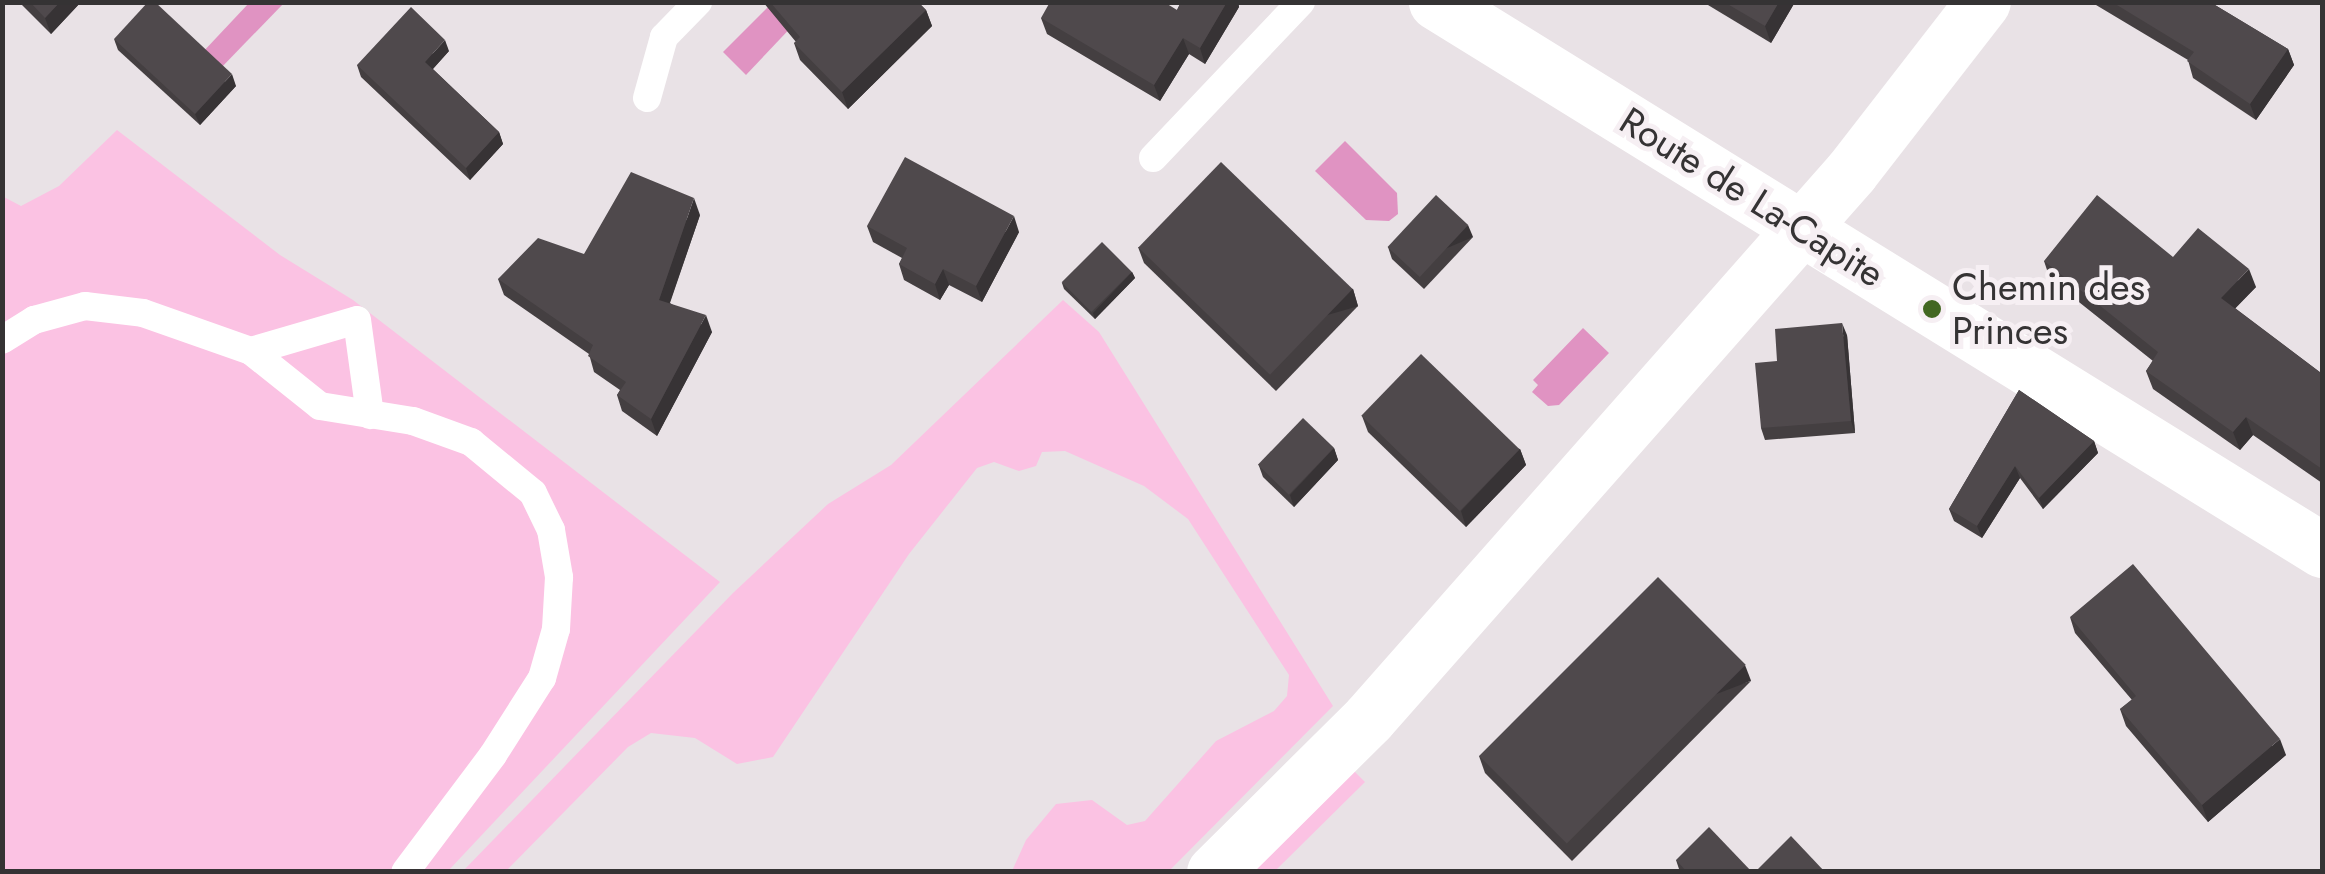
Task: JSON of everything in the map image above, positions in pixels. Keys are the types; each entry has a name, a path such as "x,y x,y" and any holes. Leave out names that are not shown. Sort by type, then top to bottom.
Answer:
{"street":[{"name":"Route de La-Capite","path":"1436,2 2322,550"},
{"path":"1214,872 1369,718 1800,227 1983,2"}],"lane":[{"path":"646,98 664,37 698,2"},
{"path":"1153,158 1300,2"},
{"path":"2,340 62,311 106,306 251,351 306,399 333,411 442,430 515,473 544,511 559,577 556,629 542,678 494,755 405,872"},
{"path":"251,351 356,320 370,415"}],"shaded area":[{"path":"249,3 284,3 219,70 201,54"},
{"path":"768,7 798,20 746,75 723,52"},
{"path":"117,130 280,255 353,300 720,582 448,871 3,871 2,196 21,206 59,186"},
{"path":"1345,141 1397,193 1398,214 1389,221 1366,220 1315,171"},
{"path":"1063,300 1099,332 1333,706 1169,871 1012,871 1026,840 1056,804 1092,800 1127,825 1145,821 1216,741 1274,711 1287,696 1289,675 1188,519 1144,486 1065,451 1042,452 1036,466 1019,471 994,462 977,468 909,554 773,757 737,764 695,738 651,733 628,747 506,871 463,871 733,593 828,504 891,465"},
{"path":"1583,328 1609,353 1559,405 1548,406 1532,392 1538,385 1533,380"},
{"path":"1347,764 1365,782 1275,871 1239,872"}],"building":[{"path":"30,2 60,2 45,18"},
{"path":"148,2 155,2 232,74 195,114 114,39"},
{"path":"770,2 918,2 926,10 842,92 794,43 800,37"},
{"path":"1050,2 1164,2 1177,10 1181,2 1227,2 1200,48 1183,38 1154,85 1041,18"},
{"path":"1724,2 1779,2 1765,26"},
{"path":"2112,2 2210,2 2288,49 2250,104 2187,61 2194,52"},
{"path":"411,7 445,40 425,62 499,132 466,168 357,65"},
{"path":"905,157 1014,216 976,286 943,269 935,284 899,264 907,248 867,226"},
{"path":"1221,162 1353,289 1270,375 1138,248"},
{"path":"631,172 694,198 659,300 706,315 651,419 617,395 626,382 588,356 593,345 498,279 538,238 584,254"},
{"path":"1436,195 1468,225 1420,277 1388,247"},
{"path":"2097,195 2173,257 2198,228 2249,269 2221,298 2322,371 2322,469 2246,417 2233,432 2146,371 2158,352 2044,261"},
{"path":"1102,242 1132,272 1091,312 1062,282"},
{"path":"1842,323 1851,421 1761,428 1755,363 1777,361 1775,329"},
{"path":"1421,354 1520,449 1460,511 1361,416"},
{"path":"2019,390 2094,441 2039,498 2015,466 1977,526 1949,509"},
{"path":"1303,418 1334,448 1289,495 1258,465"},
{"path":"2133,564 2280,739 2202,805 2120,709 2136,696 2070,617"},
{"path":"1658,577 1746,665 1567,844 1479,756"},
{"path":"1709,827 1752,872 1687,872 1676,860"},
{"path":"1791,836 1825,872 1755,872"}],"place":[{"name":"Chemin des Princes","path":"1932,309"}]}
